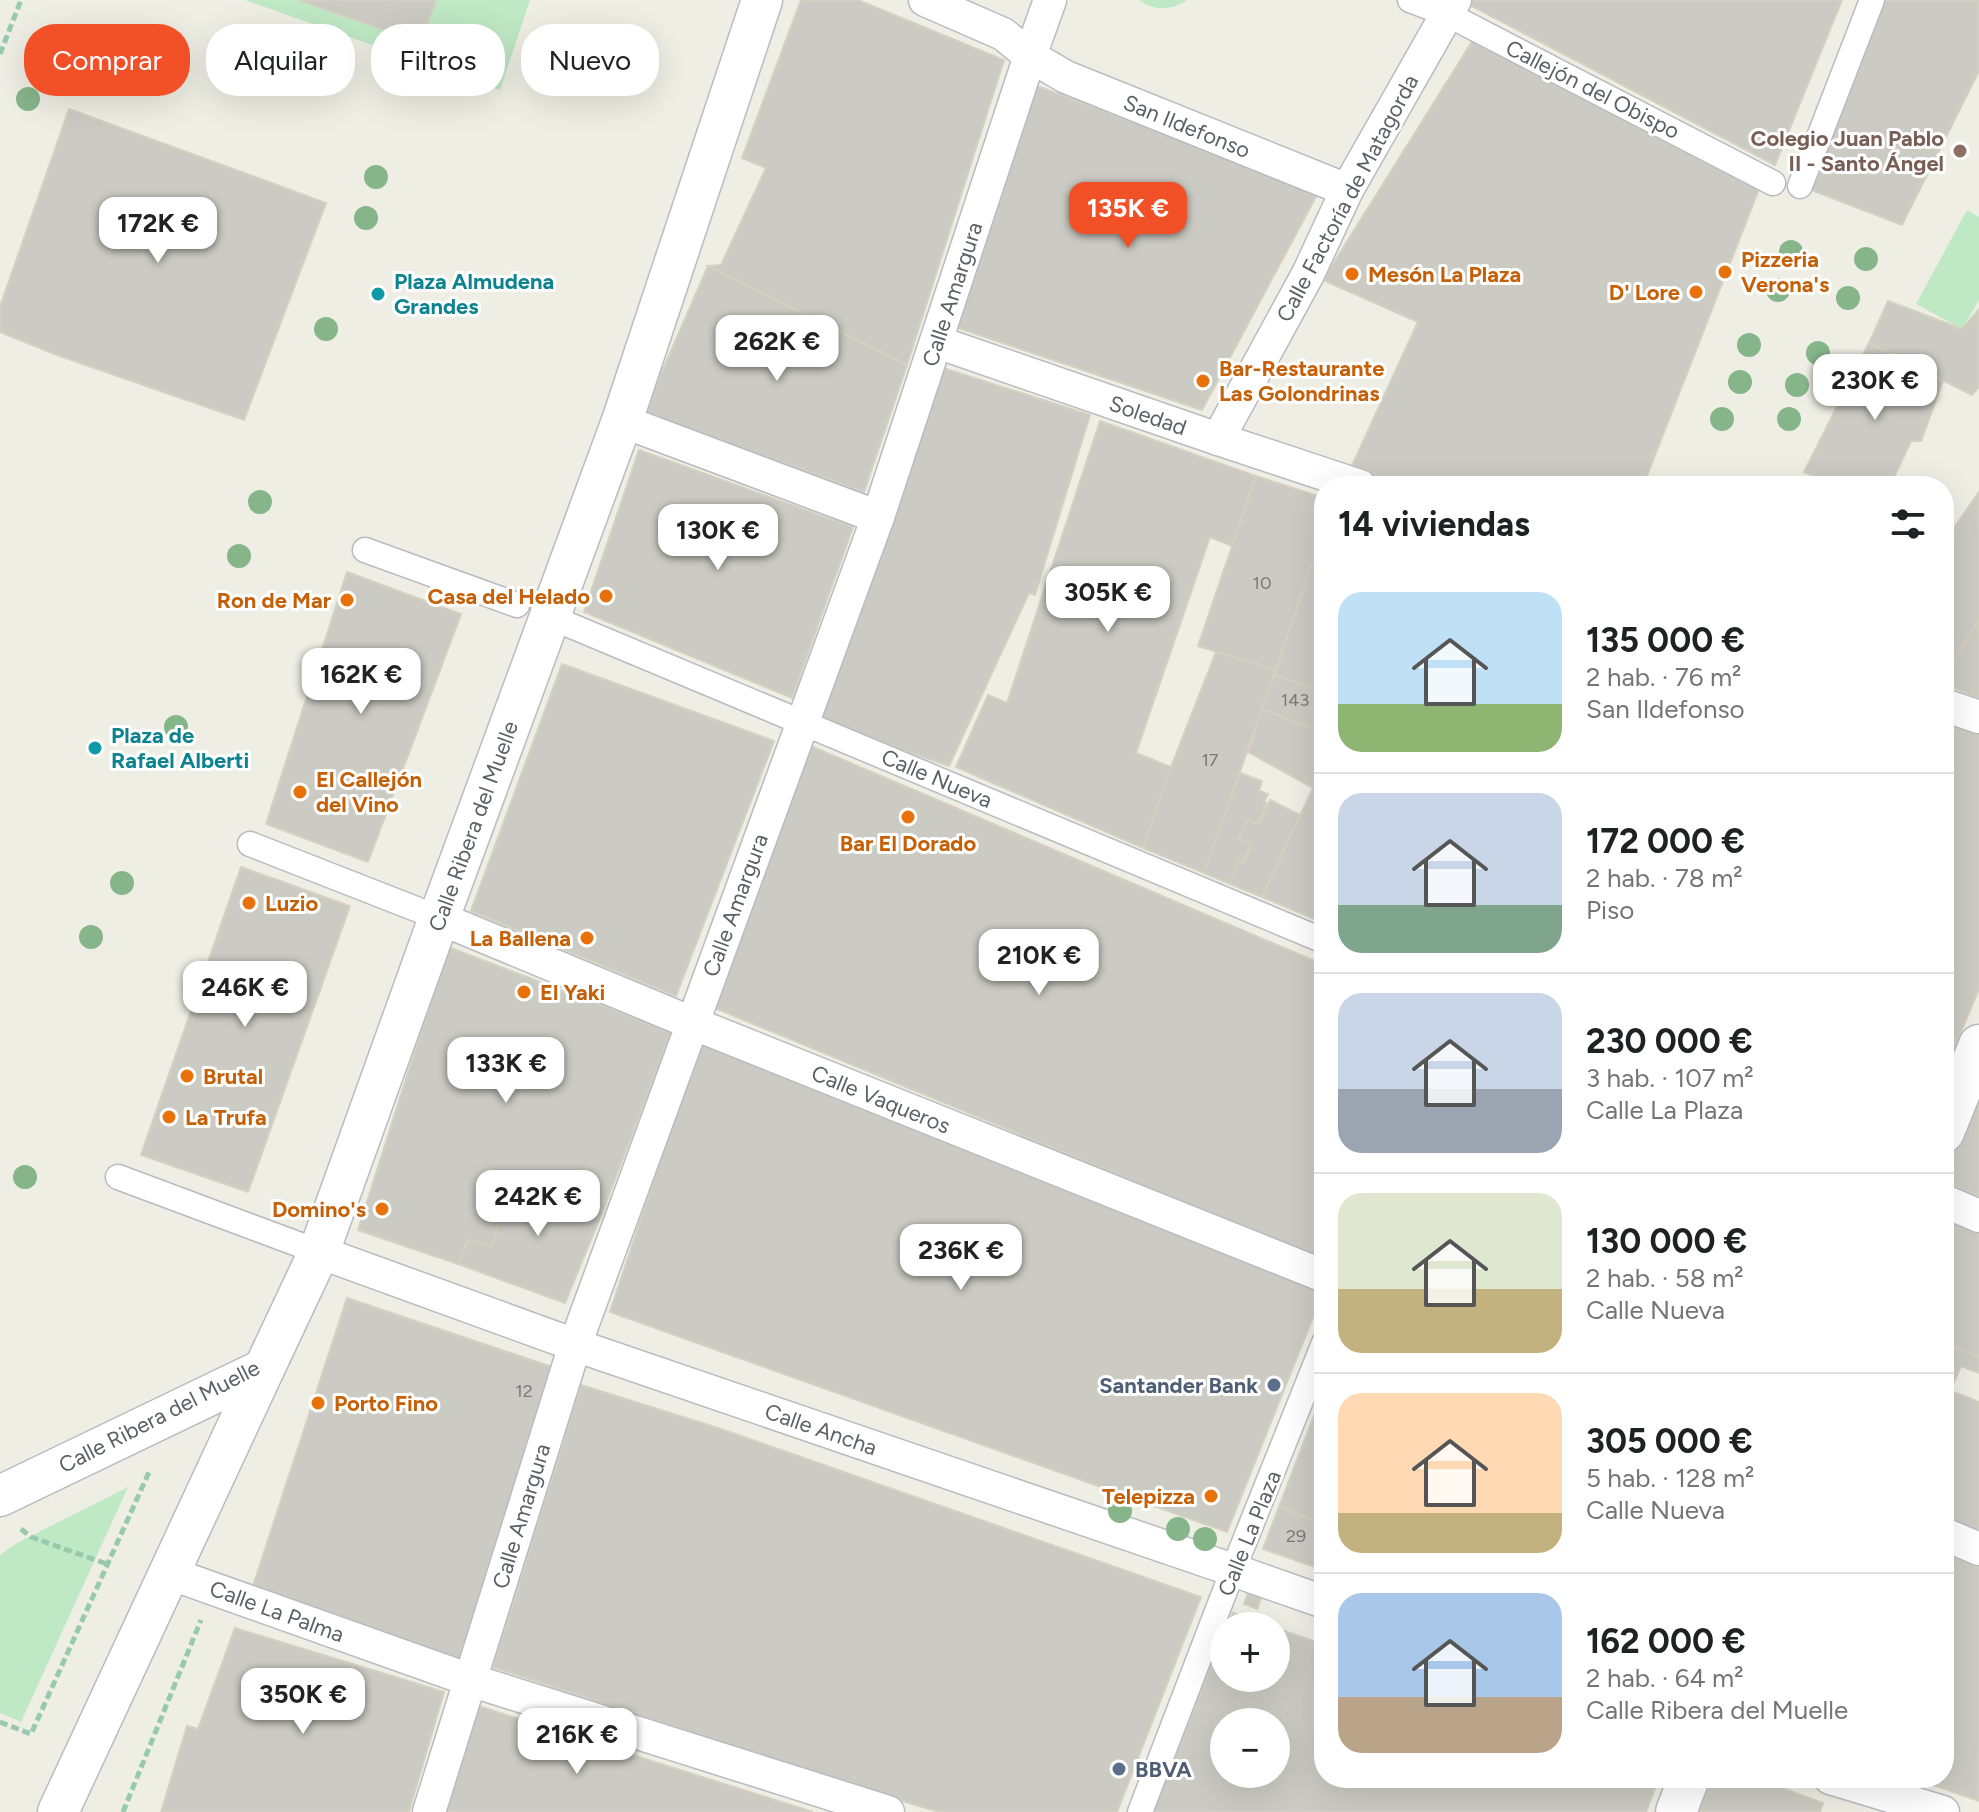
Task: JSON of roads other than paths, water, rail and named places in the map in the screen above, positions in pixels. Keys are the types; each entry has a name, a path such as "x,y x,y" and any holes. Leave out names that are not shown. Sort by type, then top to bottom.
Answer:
{"street":[{"name":"Calle Ribera del Muelle","path":"7,1510 264,1369 319,1252 439,918 534,611 622,421 762,0"},
{"name":"San Ildefonso","path":"925,0 1003,34 1030,56 1066,77 1347,190"},
{"name":"Calle Amargura","path":"429,1812 575,1345 878,517 1050,0"},
{"name":"Callejón del Obispo","path":"1410,0 1451,7 1773,183"},
{"path":"1800,186 1872,0"},
{"name":"Calle Factoría de Matagorda","path":"1218,439 1308,274 1347,190 1451,7"},
{"name":"Soledad","path":"937,342 1330,476"},
{"path":"622,421 878,517"},
{"name":"Calle Nueva","path":"365,550 534,611 1314,937"},
{"path":"1954,708 1979,717"},
{"path":"250,844 439,918"},
{"name":"Calle Vaqueros","path":"439,918 692,1023 1314,1272"},
{"path":"1954,1107 1979,1045"},
{"path":"118,1177 319,1252"},
{"path":"1954,1205 1979,1216"},
{"name":"Calle Ancha","path":"319,1252 575,1345 1314,1598"},
{"name":"Calle La Plaza","path":"1140,1812 1314,1368"},
{"path":"58,1812 264,1369"},
{"path":"1954,1538 1979,1549"},
{"name":"Calle La Palma","path":"169,1573 470,1680 888,1812"},
{"path":"1676,1812 1685,1788"},
{"path":"1863,1788 1943,1812"}],"place":[{"name":"Colegio Juan Pablo II - Santo Ángel","path":"1960,151"},
{"name":"Pizzeria Verona's","path":"1725,272"},
{"name":"Mesón La Plaza","path":"1352,274"},
{"name":"D' Lore","path":"1696,292"},
{"name":"Plaza Almudena Grandes","path":"378,294"},
{"name":"Bar-Restaurante Las Golondrinas","path":"1203,381"},
{"name":"Casa del Helado","path":"606,596"},
{"name":"Ron de Mar","path":"347,600"},
{"name":"Plaza de Rafael Alberti","path":"95,748"},
{"name":"El Callejón del Vino","path":"300,792"},
{"name":"Bar El Dorado","path":"908,817"},
{"name":"Luzio","path":"249,903"},
{"name":"La Ballena","path":"587,938"},
{"name":"El Yaki","path":"524,992"},
{"name":"Brutal","path":"187,1076"},
{"name":"La Trufa","path":"169,1117"},
{"name":"Domino's","path":"382,1209"},
{"name":"Santander Bank","path":"1274,1385"},
{"name":"Porto Fino","path":"318,1403"},
{"name":"Telepizza","path":"1211,1496"},
{"name":"BBVA","path":"1119,1769"}]}
